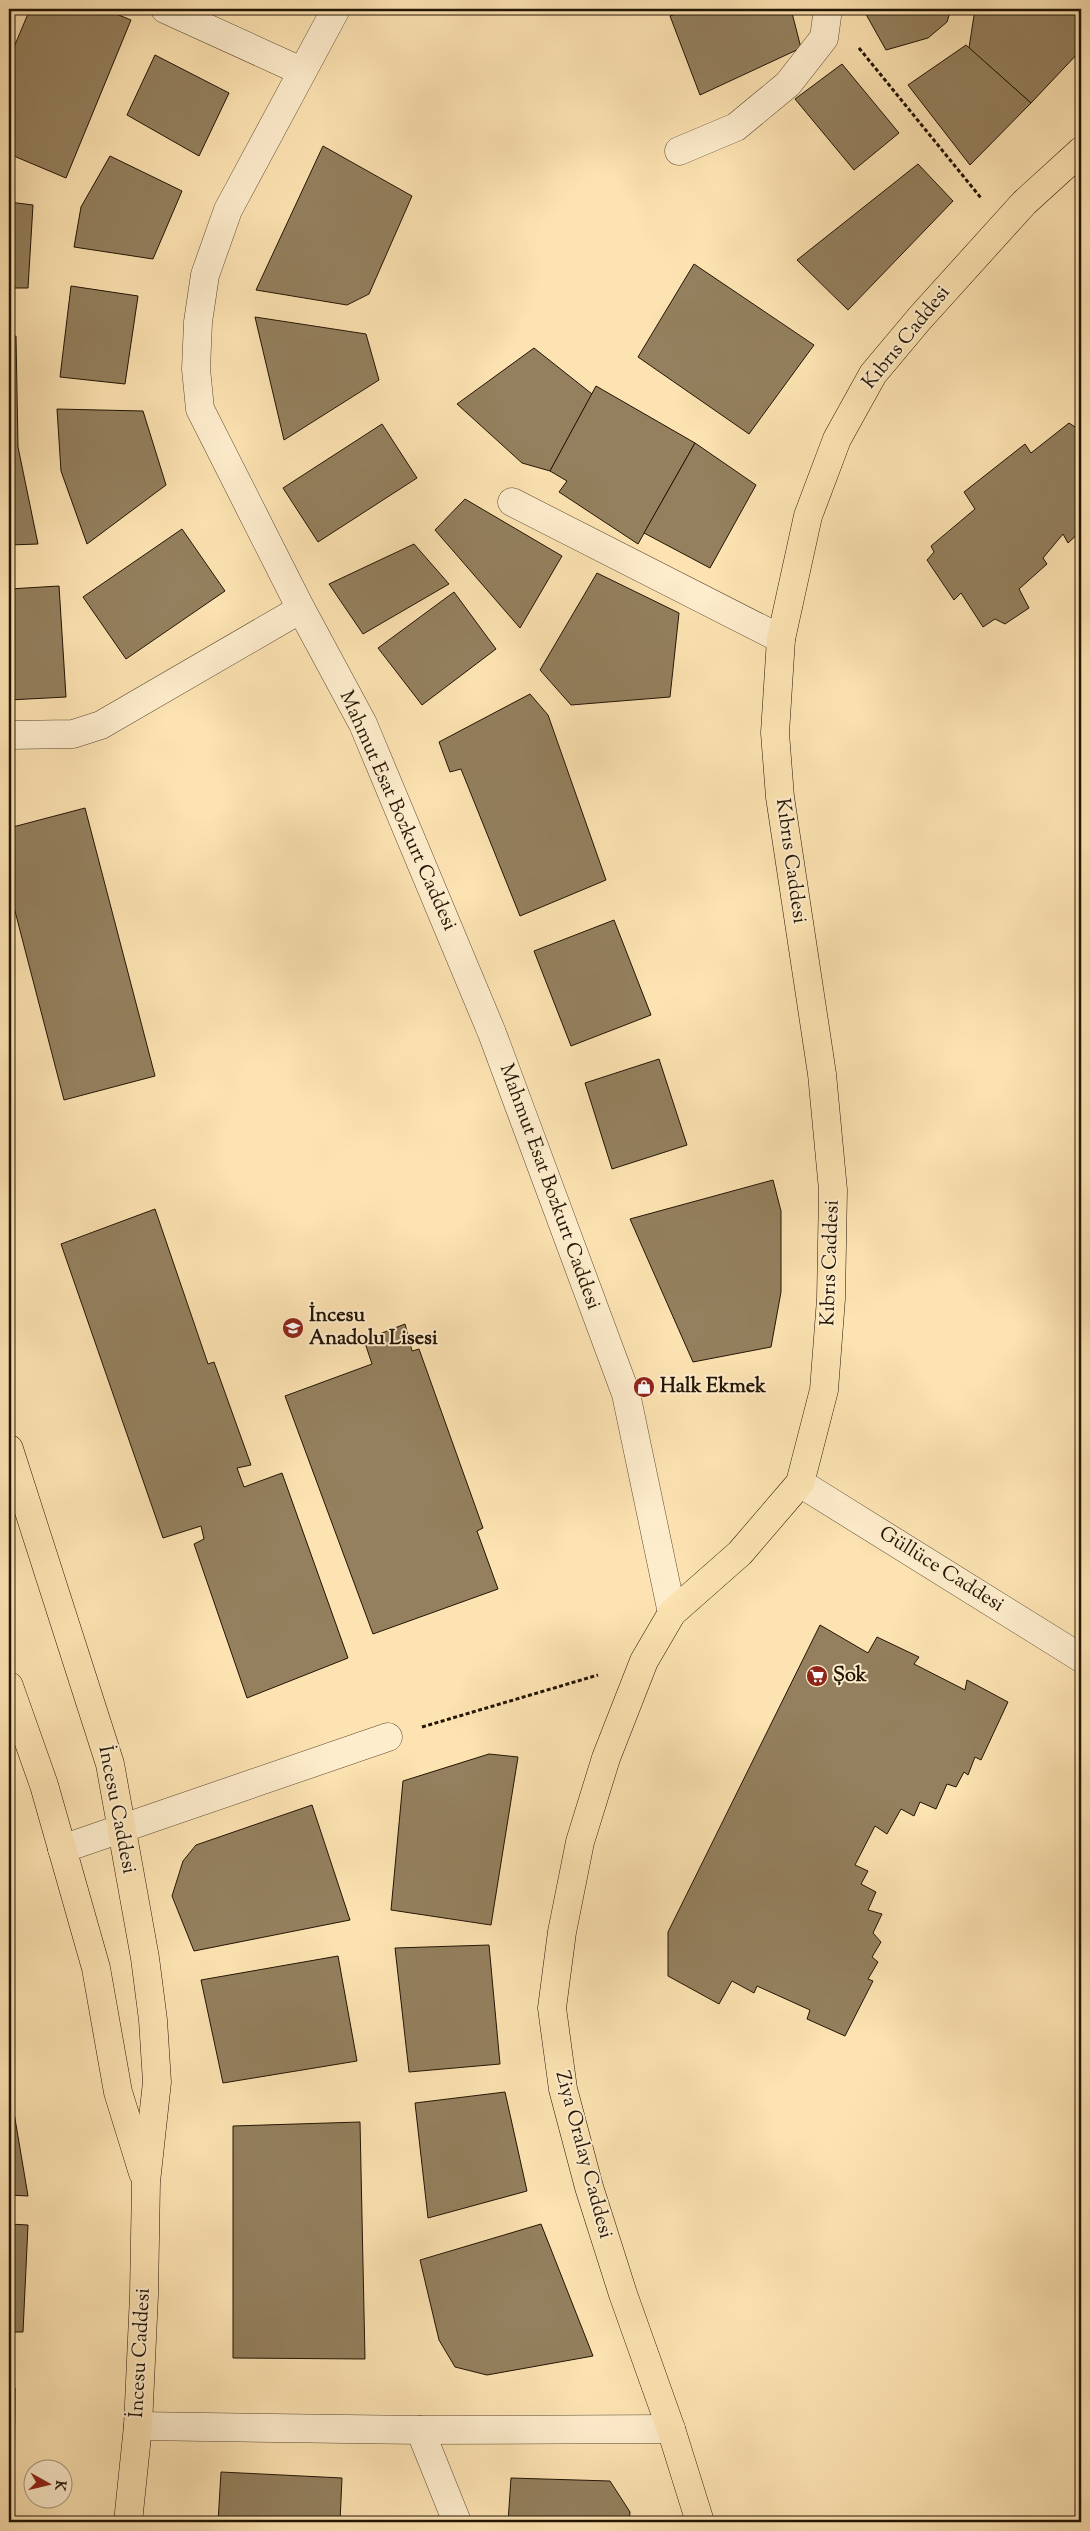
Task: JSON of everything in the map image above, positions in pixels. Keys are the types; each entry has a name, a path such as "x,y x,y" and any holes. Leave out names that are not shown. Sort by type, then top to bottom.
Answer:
{"main road":[{"name":"Kıbrıs Caddesi","path":"672,1613 740,1553 800,1482 824,1390 831,1299 833,1190 822,1074 780,797 775,733 781,639 808,516 837,439 873,374 920,318 1024,203 1081,151"},
{"name":"İncesu Caddesi","path":"9,1449 110,1764 145,1958 154,2038 157,2082 146,2182 144,2295 138,2426 128,2522"},
{"name":"Ziya Oralay Caddesi","path":"672,1613 644,1661 606,1758 580,1842 562,1932 552,2008 563,2089 589,2187 623,2294 671,2429 700,2522"},
{"name":"İncesu Caddesi","path":"9,1686 44,1785 96,1968 110,2032 118,2092 146,2182"}],"street":[{"path":"165,9 301,72"},
{"name":"Mahmut Esat Bozkurt Caddesi","path":"336,9 228,210 205,276 198,322 196,369 200,409 301,609 363,724 484,1014 626,1394 672,1613"},
{"path":"679,151 736,126 788,84 824,38 828,10"},
{"path":"512,502 781,639"},
{"path":"9,735 73,734 102,725 301,609"},
{"name":"Güllüce Caddesi","path":"800,1482 1081,1658"},
{"path":"62,1849 388,1737"},
{"path":"138,2426 420,2430 671,2429"},
{"path":"420,2430 458,2522"}],"path":[{"path":"828,10 1003,226"},
{"path":"388,1737 644,1661"}],"building":[{"path":"30,9 104,9 131,20 66,178 9,154 9,59"},
{"path":"690,9 791,9 801,48 700,95 670,16"},
{"path":"863,9 951,9 947,22 928,38 886,50"},
{"path":"975,9 1081,9 1081,50 1031,103 969,48"},
{"path":"966,45 1031,103 970,165 908,85"},
{"path":"155,55 229,93 199,156 127,115"},
{"path":"842,64 899,133 854,170 795,99"},
{"path":"323,146 412,196 369,294 347,305 256,290"},
{"path":"110,156 182,191 153,259 74,247 81,207"},
{"path":"918,164 953,201 848,310 797,260"},
{"path":"9,202 33,205 28,288 9,288"},
{"path":"694,264 814,345 749,434 638,357"},
{"path":"71,286 138,296 125,384 60,377"},
{"path":"255,317 366,334 379,380 284,440"},
{"path":"16,336 18,447 38,544 9,545 9,337"},
{"path":"534,348 592,394 550,471 522,463 457,404"},
{"path":"596,386 695,443 638,544 559,492 567,481 550,471"},
{"path":"57,409 143,411 166,485 87,544 61,471"},
{"path":"1081,422 1081,531 1068,543 1063,534 1043,558 1047,564 1019,589 1029,608 1005,624 995,619 983,627 961,593 954,600 927,560 934,552 931,546 975,509 964,492 1025,444 1031,453 1069,423 1075,427"},
{"path":"382,424 417,478 318,542 283,488"},
{"path":"695,443 756,485 710,568 644,533"},
{"path":"465,499 562,556 520,628 435,530"},
{"path":"182,529 225,591 126,659 83,597"},
{"path":"414,544 449,584 363,634 329,584"},
{"path":"597,573 679,613 670,697 571,705 540,670"},
{"path":"59,586 66,697 9,700 9,589"},
{"path":"454,592 496,649 422,705 378,648"},
{"path":"530,694 548,715 606,880 520,916 461,769 450,772 439,742"},
{"path":"85,808 155,1076 64,1100 9,888 9,828"},
{"path":"614,920 651,1015 571,1046 534,951"},
{"path":"659,1059 687,1145 612,1169 585,1083"},
{"path":"773,1180 781,1211 781,1292 771,1347 693,1362 630,1219"},
{"path":"155,1209 208,1364 214,1362 251,1465 237,1468 244,1487 282,1473 348,1658 247,1698 194,1544 204,1539 201,1526 163,1538 61,1244"},
{"path":"405,1324 412,1351 419,1349 483,1528 477,1531 498,1589 373,1634 285,1396 372,1364 364,1340"},
{"path":"820,1625 868,1653 877,1637 919,1657 914,1664 965,1690 967,1680 1008,1702 981,1760 975,1757 968,1775 964,1772 956,1787 947,1784 936,1809 920,1802 914,1816 901,1809 887,1834 875,1826 855,1865 868,1871 861,1884 876,1892 868,1910 882,1914 873,1933 881,1942 872,1957 878,1962 868,1979 873,1981 845,2036 807,2019 810,2010 757,1986 754,1993 732,1981 719,2004 668,1976 668,1932"},
{"path":"489,1754 518,1757 491,1925 391,1910 403,1781"},
{"path":"312,1805 350,1920 194,1951 172,1896 183,1861 196,1845"},
{"path":"489,1945 500,2064 409,2072 395,1948"},
{"path":"338,1956 357,2061 223,2083 201,1980"},
{"path":"9,2083 28,2196 9,2195"},
{"path":"505,2092 527,2191 428,2218 415,2103"},
{"path":"360,2122 365,2359 233,2358 233,2126"},
{"path":"9,2224 28,2225 23,2332 9,2332"},
{"path":"541,2224 593,2356 487,2375 455,2367 439,2340 420,2260"},
{"path":"9,2388 15,2388 14,2522 9,2522"},
{"path":"221,2472 342,2478 340,2522 218,2522"},
{"path":"511,2478 610,2481 630,2512 629,2522 508,2522"}],"place":[{"name":"İncesu Anadolu Lisesi","path":"293,1328"},
{"name":"Halk Ekmek","path":"644,1387"},
{"name":"Şok","path":"817,1676"}]}
